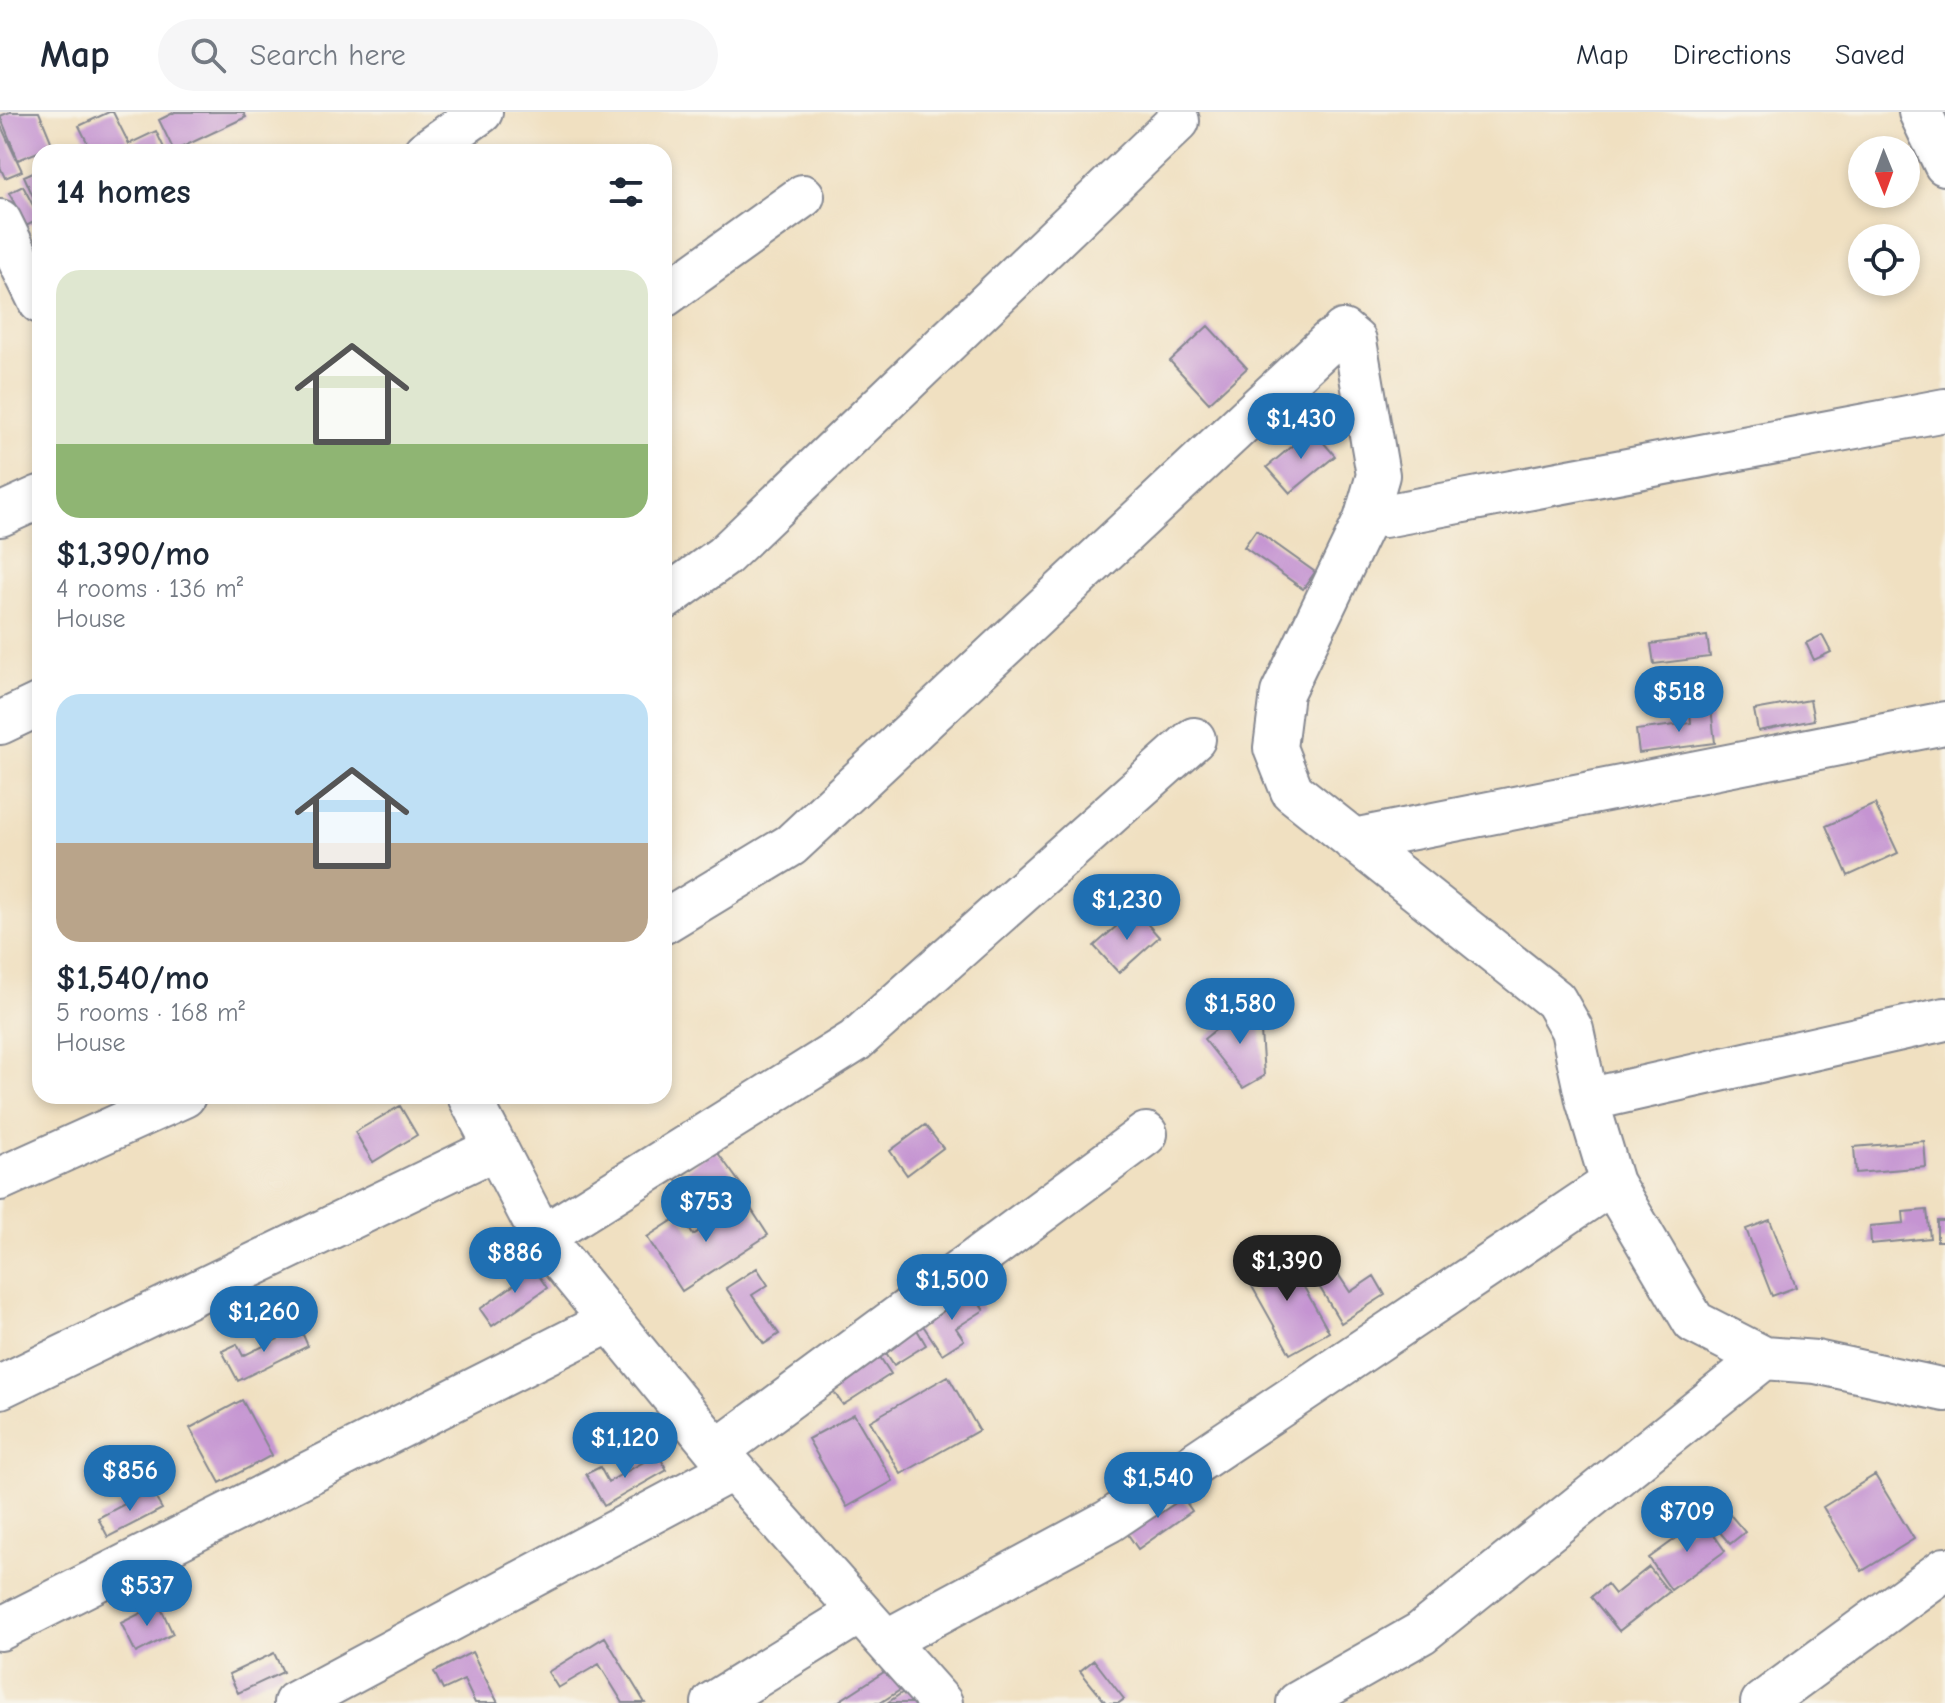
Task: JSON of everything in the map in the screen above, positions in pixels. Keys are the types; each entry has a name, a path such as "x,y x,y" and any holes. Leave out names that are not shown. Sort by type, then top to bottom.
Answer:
{"street":[{"path":"436,144 481,112"},
{"path":"1920,112 1945,164"},
{"path":"672,593 724,556 1178,121"},
{"path":"672,290 803,196"},
{"path":"0,221 24,296"},
{"path":"672,917 791,845 1336,336 1355,341 1378,475 1365,520 1282,693 1275,748 1292,791 1555,1000 1572,1030 1587,1100 1612,1183 1694,1322 1764,1358 1816,1362 1945,1390"},
{"path":"1384,516 1945,410"},
{"path":"0,515 32,501"},
{"path":"0,723 32,708"},
{"path":"1353,840 1945,723"},
{"path":"542,1237 855,1041 1194,739"},
{"path":"1587,1100 1945,1019"},
{"path":"0,1179 166,1104"},
{"path":"473,1104 542,1237 725,1460 941,1703"},
{"path":"295,1703 725,1460 1146,1134"},
{"path":"0,1387 496,1148"},
{"path":"713,1703 1109,1521 1612,1183"},
{"path":"0,1629 610,1321"},
{"path":"1298,1703 1421,1633 1764,1358"},
{"path":"1762,1703 1945,1569"}],"building":[{"path":"10,112 39,112 52,144 32,144 32,154 18,160 0,116"},
{"path":"113,112 129,144 88,144 79,126"},
{"path":"175,112 243,112 246,117 189,144 171,144 159,120"},
{"path":"0,124 22,171 5,178 0,167"},
{"path":"156,131 162,144 129,144"},
{"path":"32,172 32,194 24,176"},
{"path":"23,186 32,203 32,223 26,226 9,193"},
{"path":"1208,326 1247,368 1209,403 1170,361"},
{"path":"1312,429 1335,456 1290,493 1267,467"},
{"path":"1256,530 1315,572 1303,589 1244,547"},
{"path":"1822,635 1831,652 1814,660 1806,643"},
{"path":"1707,636 1710,657 1654,664 1651,644"},
{"path":"1810,700 1814,720 1758,731 1754,710"},
{"path":"1711,708 1715,743 1639,753 1636,730 1691,723 1690,711"},
{"path":"1875,804 1898,853 1848,876 1826,826"},
{"path":"1135,910 1159,937 1119,973 1094,946"},
{"path":"1248,1004 1260,1017 1264,1076 1243,1088 1204,1039"},
{"path":"400,1106 417,1135 373,1162 355,1132"},
{"path":"925,1125 943,1148 907,1175 890,1151"},
{"path":"1924,1141 1926,1167 1856,1173 1854,1147"},
{"path":"715,1149 742,1186 702,1215 675,1178"},
{"path":"746,1201 768,1235 682,1291 647,1237 681,1215 693,1235"},
{"path":"1927,1210 1930,1238 1871,1244 1870,1226 1904,1223 1903,1212"},
{"path":"1770,1220 1796,1287 1772,1296 1746,1229"},
{"path":"1937,1221 1945,1221 1945,1241 1937,1241"},
{"path":"1285,1253 1329,1332 1290,1354 1245,1274"},
{"path":"530,1262 547,1288 492,1326 480,1309 518,1282 513,1274"},
{"path":"757,1268 768,1285 752,1295 779,1334 764,1344 726,1288"},
{"path":"1338,1274 1350,1292 1374,1276 1385,1295 1341,1323 1319,1286"},
{"path":"972,1291 984,1310 956,1328 964,1340 942,1354 922,1324"},
{"path":"300,1328 308,1346 238,1381 222,1351 237,1344 243,1356"},
{"path":"916,1328 926,1345 894,1365 883,1348"},
{"path":"878,1354 891,1374 843,1405 829,1385"},
{"path":"948,1376 979,1430 901,1474 870,1421"},
{"path":"242,1400 272,1455 220,1483 190,1428"},
{"path":"854,1414 893,1481 847,1507 808,1439"},
{"path":"658,1454 667,1470 604,1506 586,1474 600,1467 608,1482"},
{"path":"1875,1475 1914,1539 1862,1571 1823,1507"},
{"path":"151,1490 162,1509 108,1537 98,1518"},
{"path":"1179,1492 1192,1511 1138,1549 1125,1530"},
{"path":"1721,1504 1745,1532 1730,1544 1706,1516"},
{"path":"1703,1519 1725,1551 1671,1590 1649,1558"},
{"path":"1649,1567 1669,1592 1619,1631 1591,1597 1607,1584 1615,1594"},
{"path":"159,1604 173,1634 136,1653 121,1623"},
{"path":"605,1637 645,1703 623,1703 599,1664 558,1688 548,1672"},
{"path":"472,1652 498,1703 475,1703 464,1680 443,1690 434,1672"},
{"path":"274,1653 283,1672 238,1693 229,1674"},
{"path":"1094,1660 1124,1699 1119,1703 1106,1703 1080,1671"},
{"path":"898,1663 911,1683 880,1703 836,1703"},
{"path":"918,1682 933,1703 887,1703"}]}
